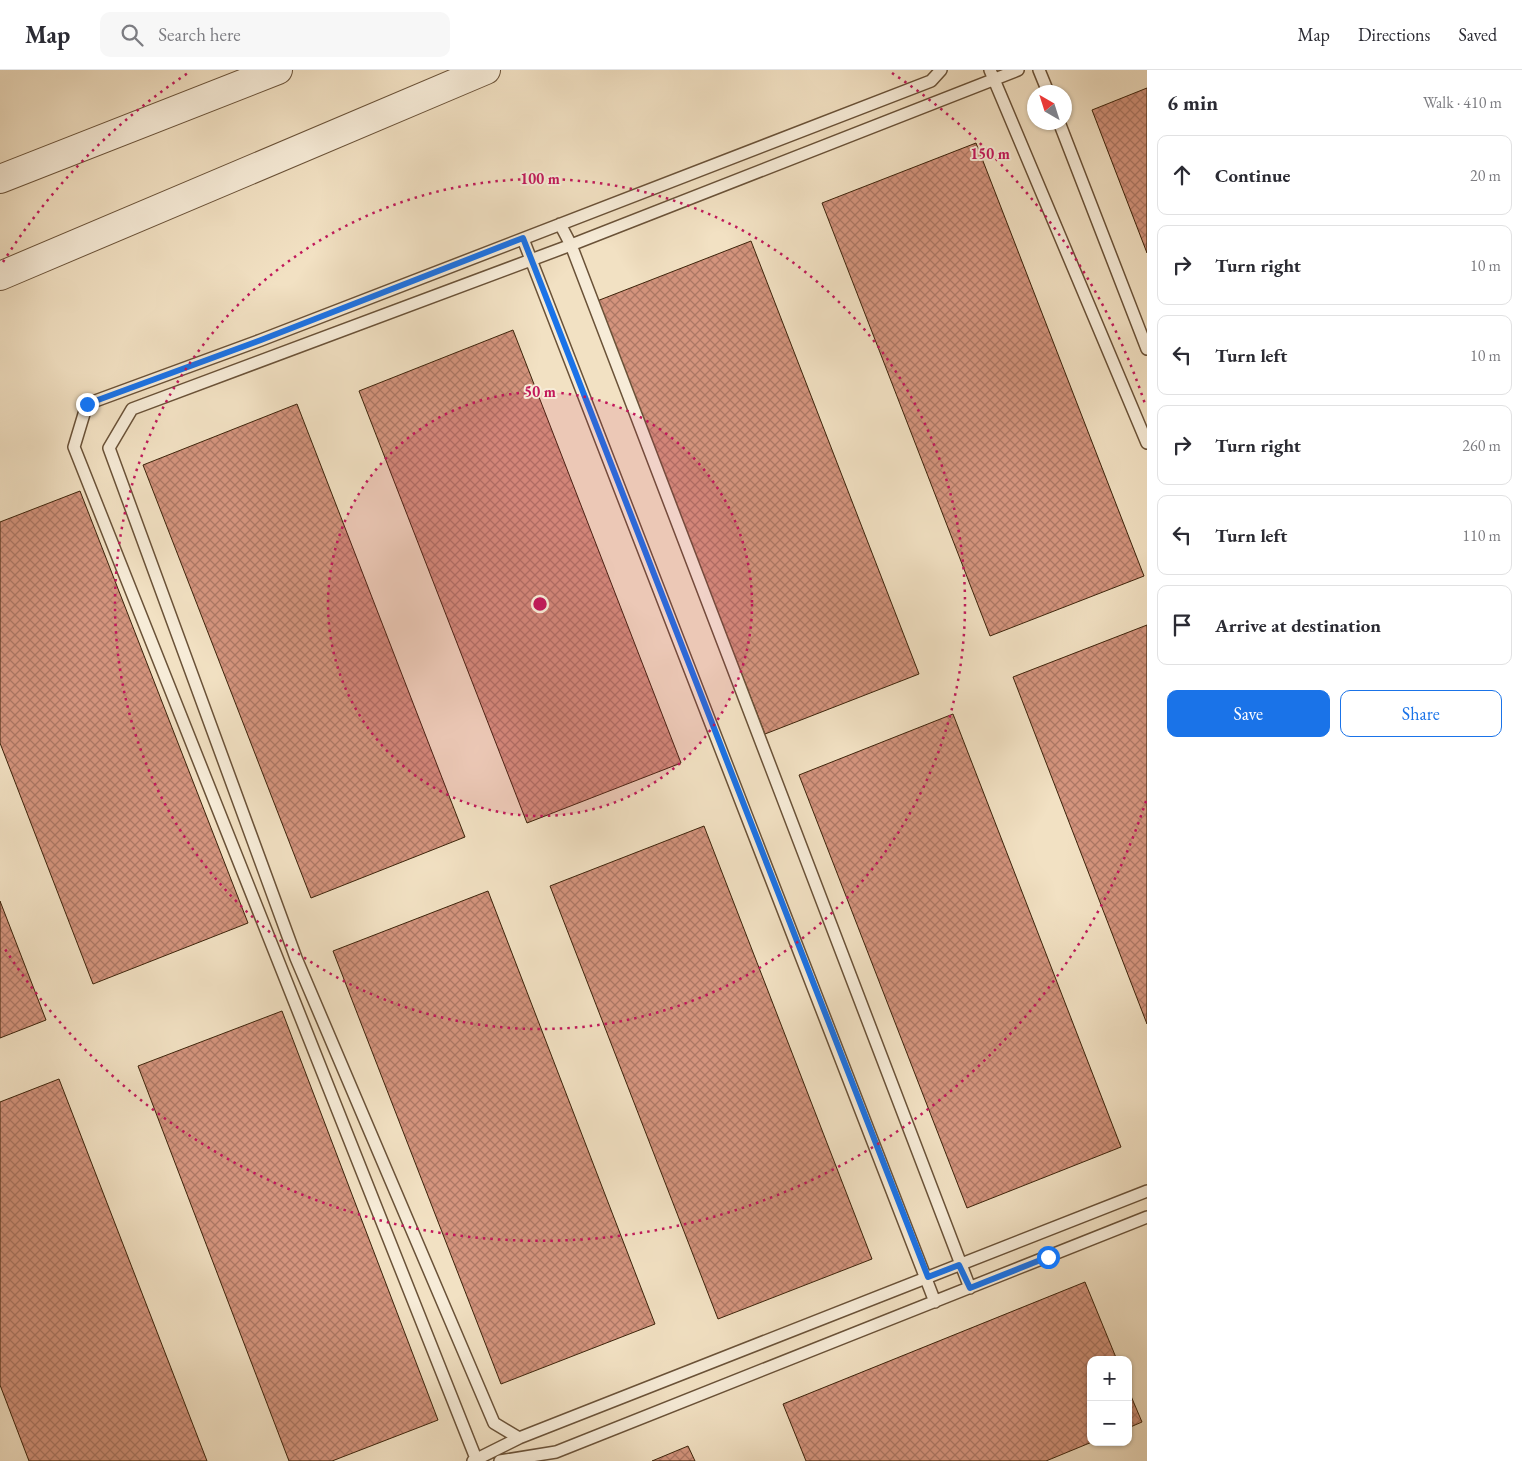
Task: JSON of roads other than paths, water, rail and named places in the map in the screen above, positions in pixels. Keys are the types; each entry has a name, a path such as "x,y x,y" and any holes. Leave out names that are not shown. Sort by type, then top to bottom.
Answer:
{"street":[{"path":"0,179 278,70"},
{"path":"0,276 486,70"}],"lane":[{"path":"941,70 931,81 261,340 87,404 74,446 475,1461 519,1438 1147,1191"},
{"path":"519,1438 494,1423 296,958 109,448 132,409 571,246 992,75 1018,70"},
{"path":"1039,70 1045,85"},
{"path":"992,75 1147,443"},
{"path":"1062,130 1147,349"},
{"path":"560,224 571,246 959,1265 970,1288"},
{"path":"523,238 530,261 928,1277 935,1302"},
{"path":"500,1461 556,1452 1147,1217"}]}
